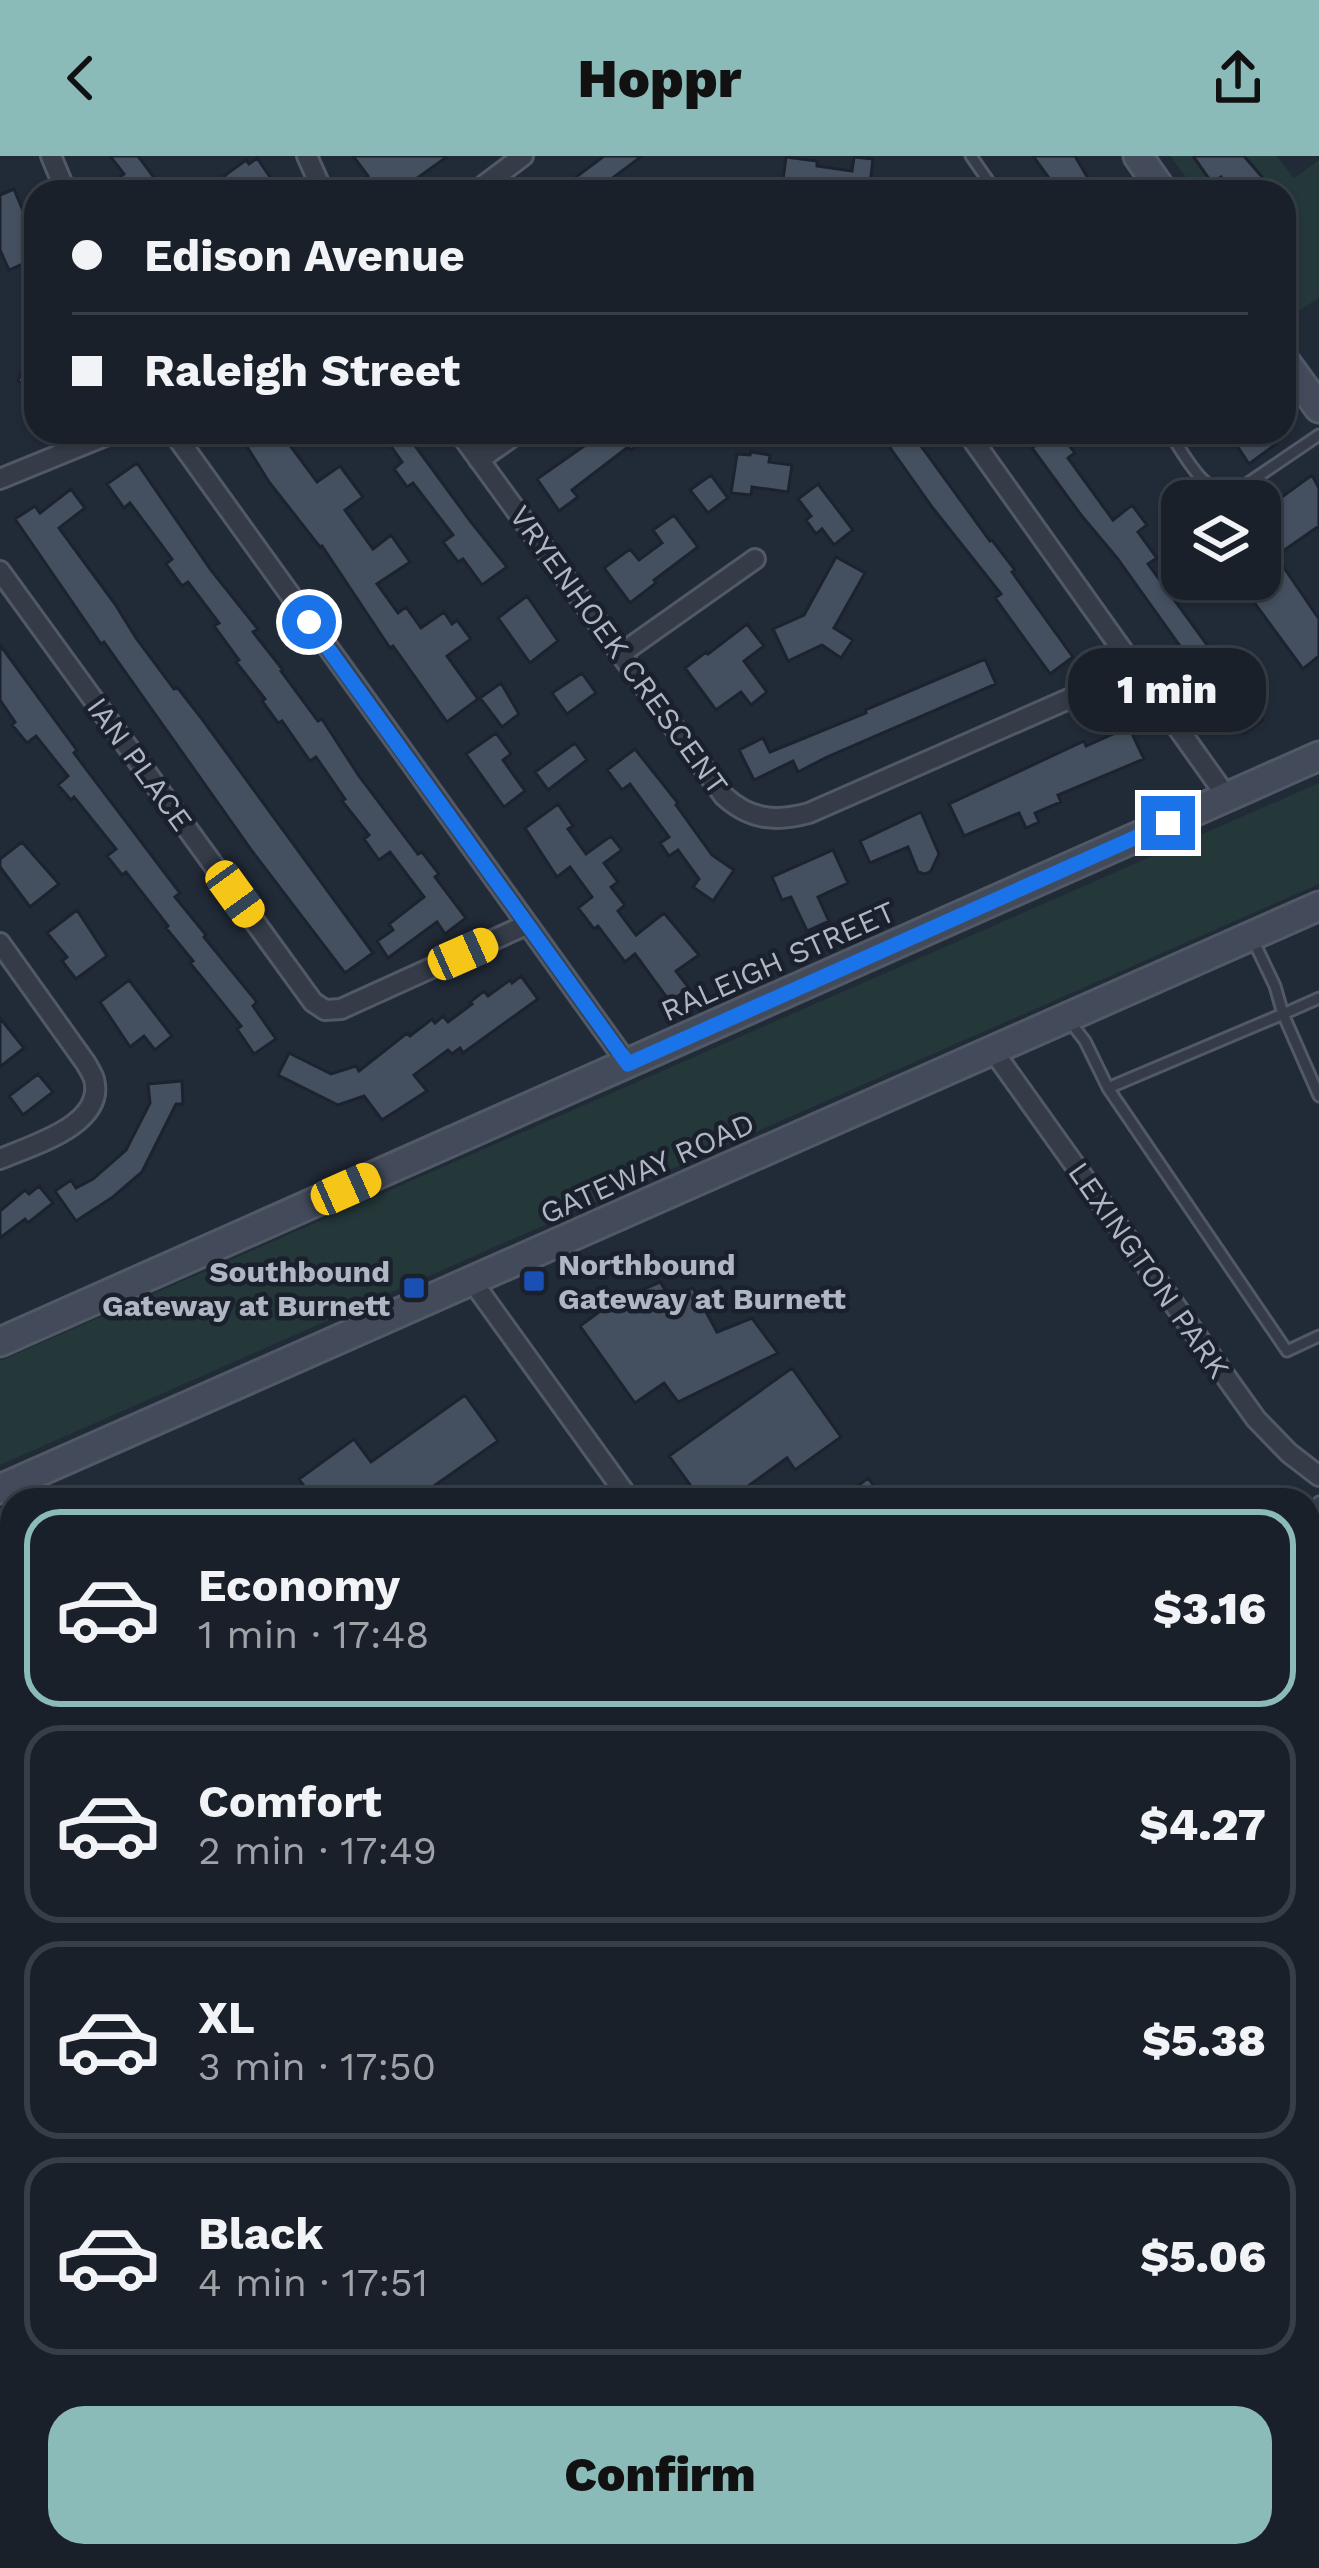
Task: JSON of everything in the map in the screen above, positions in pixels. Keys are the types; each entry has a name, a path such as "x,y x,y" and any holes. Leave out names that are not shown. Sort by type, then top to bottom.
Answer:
{"street":[{"path":"491,180 524,156"},
{"path":"1296,376 1319,408"},
{"path":"0,479 86,444"},
{"path":"182,444 628,1064"},
{"name":"VRYENHOEK CRESCENT","path":"468,444 724,796 758,818 783,820 809,813 1137,669"},
{"path":"479,460 502,444"},
{"path":"976,444 1226,796"},
{"path":"622,653 755,559"},
{"name":"IAN PLACE","path":"0,571 313,1002 326,1010 341,1009 526,925"},
{"name":"RALEIGH STREET","path":"0,1342 1319,756"},
{"name":"GATEWAY ROAD","path":"2,1488 1319,906"},
{"path":"0,943 86,1061 95,1081 93,1105 74,1126 0,1160"},
{"name":"LEXINGTON PARK","path":"994,1052 1256,1419 1319,1476"},
{"path":"472,1281 621,1488"}],"lane":[{"path":"1177,444 1207,485 1218,494 1232,494 1319,435"},
{"path":"1251,937 1319,1096"},
{"path":"1108,1088 1319,998"},
{"path":"1068,1018 1108,1088 1287,1351 1319,1336"},
{"path":"1307,1070 1319,1065"}],"shaded area":[{"path":"1170,156 1277,156 1294,178 1319,160 1319,298 1296,313 1296,180 1188,180"},
{"path":"1319,783 1319,884 0,1465 0,1361"}],"building":[{"path":"110,156 138,156 156,180 122,180 124,174"},
{"path":"353,156 448,156 415,180 363,180 368,176"},
{"path":"604,156 642,156 610,180 572,180"},
{"path":"1033,156 1075,156 1089,180 1050,180"},
{"path":"1193,156 1244,156 1265,180 1221,177 1210,180"},
{"path":"786,157 852,171 854,157 873,159 870,180 783,180"},
{"path":"257,158 270,177 227,180 224,176 246,160 249,164"},
{"path":"14,189 24,213 24,263 9,270 0,250 0,195"},
{"path":"245,444 289,444 317,482 340,466 363,497 345,510 373,549 391,535 410,562 377,584 398,613 406,607 421,628 444,612 452,624 457,620 471,639 447,656 478,699 447,722 390,648 322,546 269,482"},
{"path":"389,444 414,444 507,567 482,585 463,559 458,562 443,542 453,535 413,483 407,487 394,469 402,462"},
{"path":"587,444 639,444 631,450 628,447 572,490 578,497 559,511 537,479"},
{"path":"887,444 920,444 1015,570 1012,572 1073,657 1050,674 995,598 1001,594"},
{"path":"1035,444 1068,444 1075,453 1068,458 1113,520 1132,505 1147,525 1138,532 1157,558 1148,564 1161,582 1161,600 1174,600 1224,668 1229,664 1243,683 1238,686 1263,720 1245,733 1220,699 1216,703 1117,558 1032,448"},
{"path":"1236,444 1276,444 1249,464"},
{"path":"737,454 770,455 769,462 792,465 788,492 752,487 751,495 731,493"},
{"path":"137,463 258,629 253,632 281,671 318,721 322,719 418,854 422,852 439,874 435,877 466,918 445,934 437,922 388,958 377,941 393,930 389,924 424,897 390,852 379,860 364,839 369,835 316,757 310,761 282,721 278,723 214,626 219,623 188,582 182,586 166,564 172,559 130,503 124,508 107,484"},
{"path":"711,475 728,498 708,513 690,490"},
{"path":"1312,475 1319,488 1319,526 1281,553 1281,498"},
{"path":"818,484 853,530 834,545 822,529 816,534 806,520 811,516 798,499"},
{"path":"71,489 85,508 59,528 373,953 345,973 104,642 101,644 15,519 35,506 40,513"},
{"path":"674,515 698,547 630,603 604,568 630,549 639,560 662,543 653,530"},
{"path":"836,557 865,573 834,628 853,640 841,658 822,645 788,661 773,629 804,615"},
{"path":"1281,563 1319,619 1319,656 1303,669 1252,600 1281,600"},
{"path":"527,596 558,641 530,663 498,618"},
{"path":"747,624 764,646 744,661 767,692 751,705 741,692 716,710 685,668"},
{"path":"0,645 180,893 175,897 257,1002 253,1006 276,1039 254,1054 237,1029 241,1026 190,963 193,961 168,926 126,872 122,875 107,856 116,849 74,797 71,800 58,785 68,776 36,736 27,743 12,725 15,722 0,700"},
{"path":"985,659 996,684 798,772 793,761 754,780 739,750 763,738 770,752"},
{"path":"582,673 596,693 567,714 552,693"},
{"path":"501,683 519,714 502,727 480,698"},
{"path":"1129,727 1144,759 1058,795 1061,802 1035,813 1039,822 1026,828 1019,813 964,836 949,804 1084,741 1086,746"},
{"path":"496,733 511,754 503,760 525,791 504,807 466,754"},
{"path":"575,743 587,760 548,790 535,772"},
{"path":"635,749 712,855 734,870 713,901 693,887 699,879 678,850 669,856 660,843 669,837 630,784 622,790 607,770"},
{"path":"558,804 586,854 611,836 622,850 604,863 618,882 611,887 625,905 618,911 636,935 664,913 699,955 676,971 689,988 670,1002 635,954 625,962 598,926 594,929 578,908 592,897 570,867 557,877 525,828"},
{"path":"921,812 939,854 931,871 918,872 908,847 870,863 860,841"},
{"path":"22,842 59,884 30,907 0,867 0,859"},
{"path":"833,850 848,883 818,897 829,921 807,931 791,897 782,900 772,877"},
{"path":"77,910 107,956 76,979 62,961 67,957 47,933"},
{"path":"521,976 538,999 463,1053 460,1048 452,1054 448,1050 414,1075 427,1091 382,1120 364,1096 338,1105 278,1075 289,1053 331,1074 356,1066 359,1071 407,1033 410,1036 443,1016 448,1022 484,991 488,996"},
{"path":"129,980 172,1036 155,1050 144,1036 130,1047 100,1002"},
{"path":"0,1018 24,1048 0,1067"},
{"path":"38,1074 53,1092 23,1115 9,1096"},
{"path":"182,1081 183,1104 176,1104 142,1172 76,1221 55,1191 71,1180 76,1188 93,1179 126,1150 150,1103 148,1084"},
{"path":"39,1186 53,1203 0,1238 0,1211 25,1190 29,1194"},
{"path":"660,1282 670,1297 693,1288 717,1332 752,1318 778,1353 678,1402 664,1383 635,1403 580,1326 607,1306"},
{"path":"792,1368 841,1437 795,1470 787,1458 746,1488 692,1488 669,1456"},
{"path":"465,1395 498,1441 431,1488 305,1488 299,1479 354,1439 371,1462"},
{"path":"868,1478 876,1488 855,1488"}],"place":[{"name":"Northbound Gateway at Burnett","path":"534,1281"},
{"name":"Southbound Gateway at Burnett","path":"414,1288"}],"route":[{"path":"309,622 628,1064 1168,823"}]}
